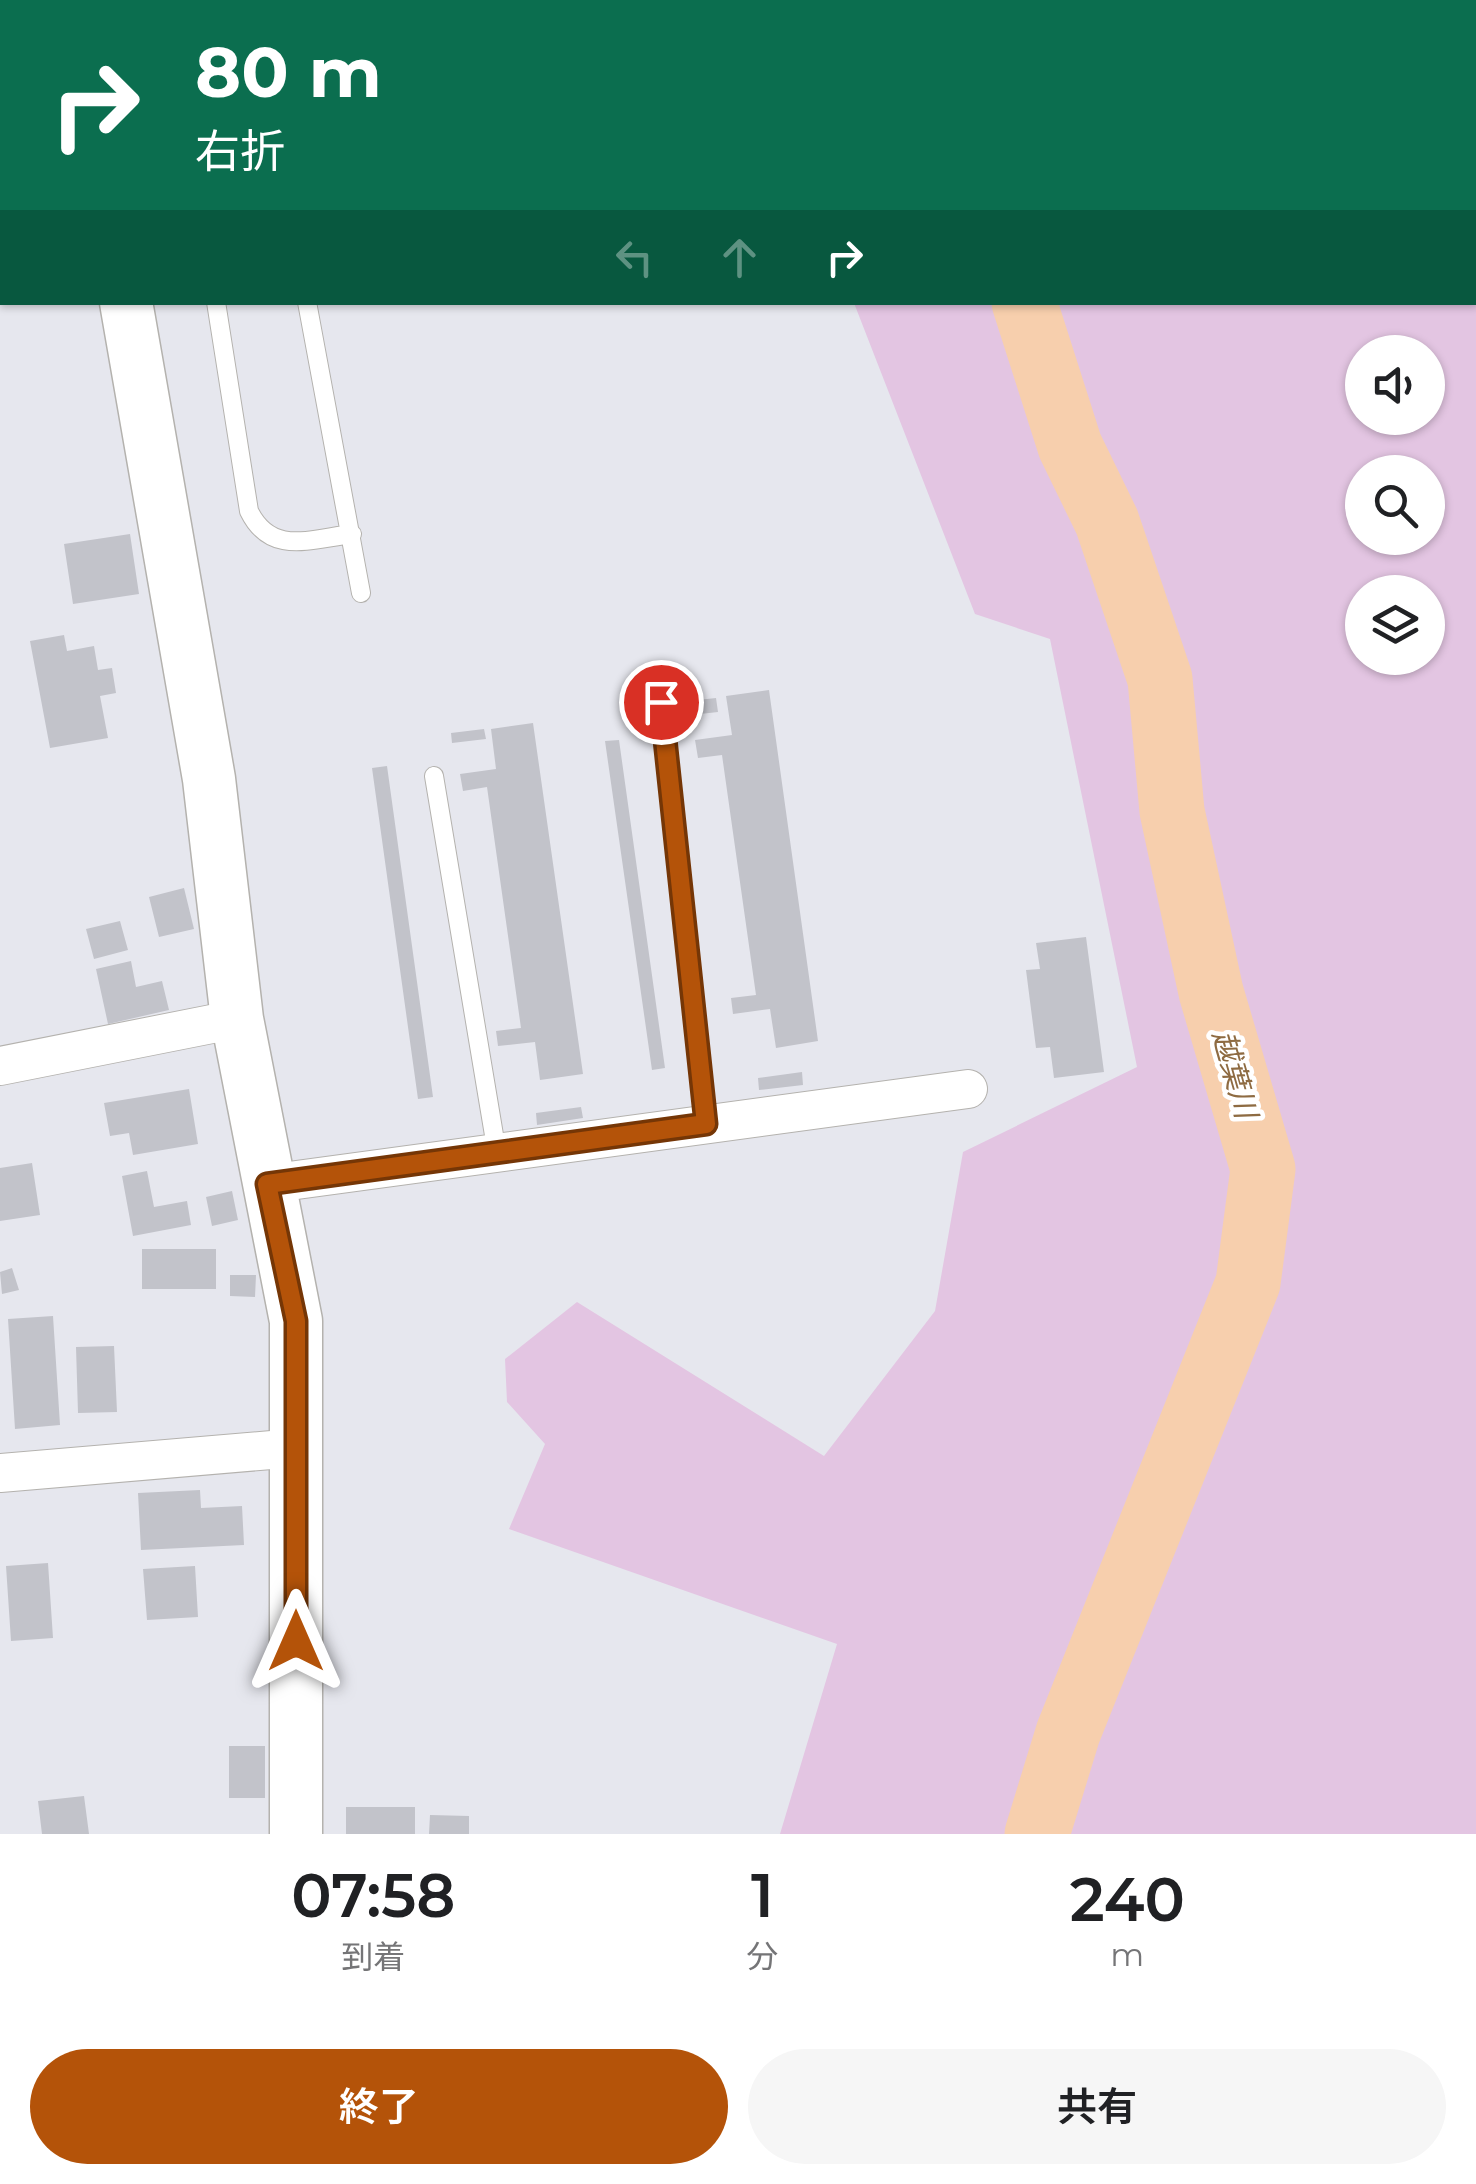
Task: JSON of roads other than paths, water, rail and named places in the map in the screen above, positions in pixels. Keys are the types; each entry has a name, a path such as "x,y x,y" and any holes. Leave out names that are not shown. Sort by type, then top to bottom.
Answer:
{"street":[{"path":"127,305 209,779 237,1019 296,1321 296,1834"},
{"path":"0,1066 237,1019"},
{"path":"267,1184 968,1089"},
{"path":"0,1473 295,1448"}],"lane":[{"path":"216,305 249,511 256,525 269,538 286,542 352,534"},
{"path":"308,305 361,593"},
{"path":"661,702 706,1124"},
{"path":"434,776 497,1153"}],"waterway":[{"name":"越葉川","path":"1025,305 1070,446 1107,522 1160,679 1172,811 1211,992 1263,1169 1248,1283 1068,1733 1037,1834"}]}
